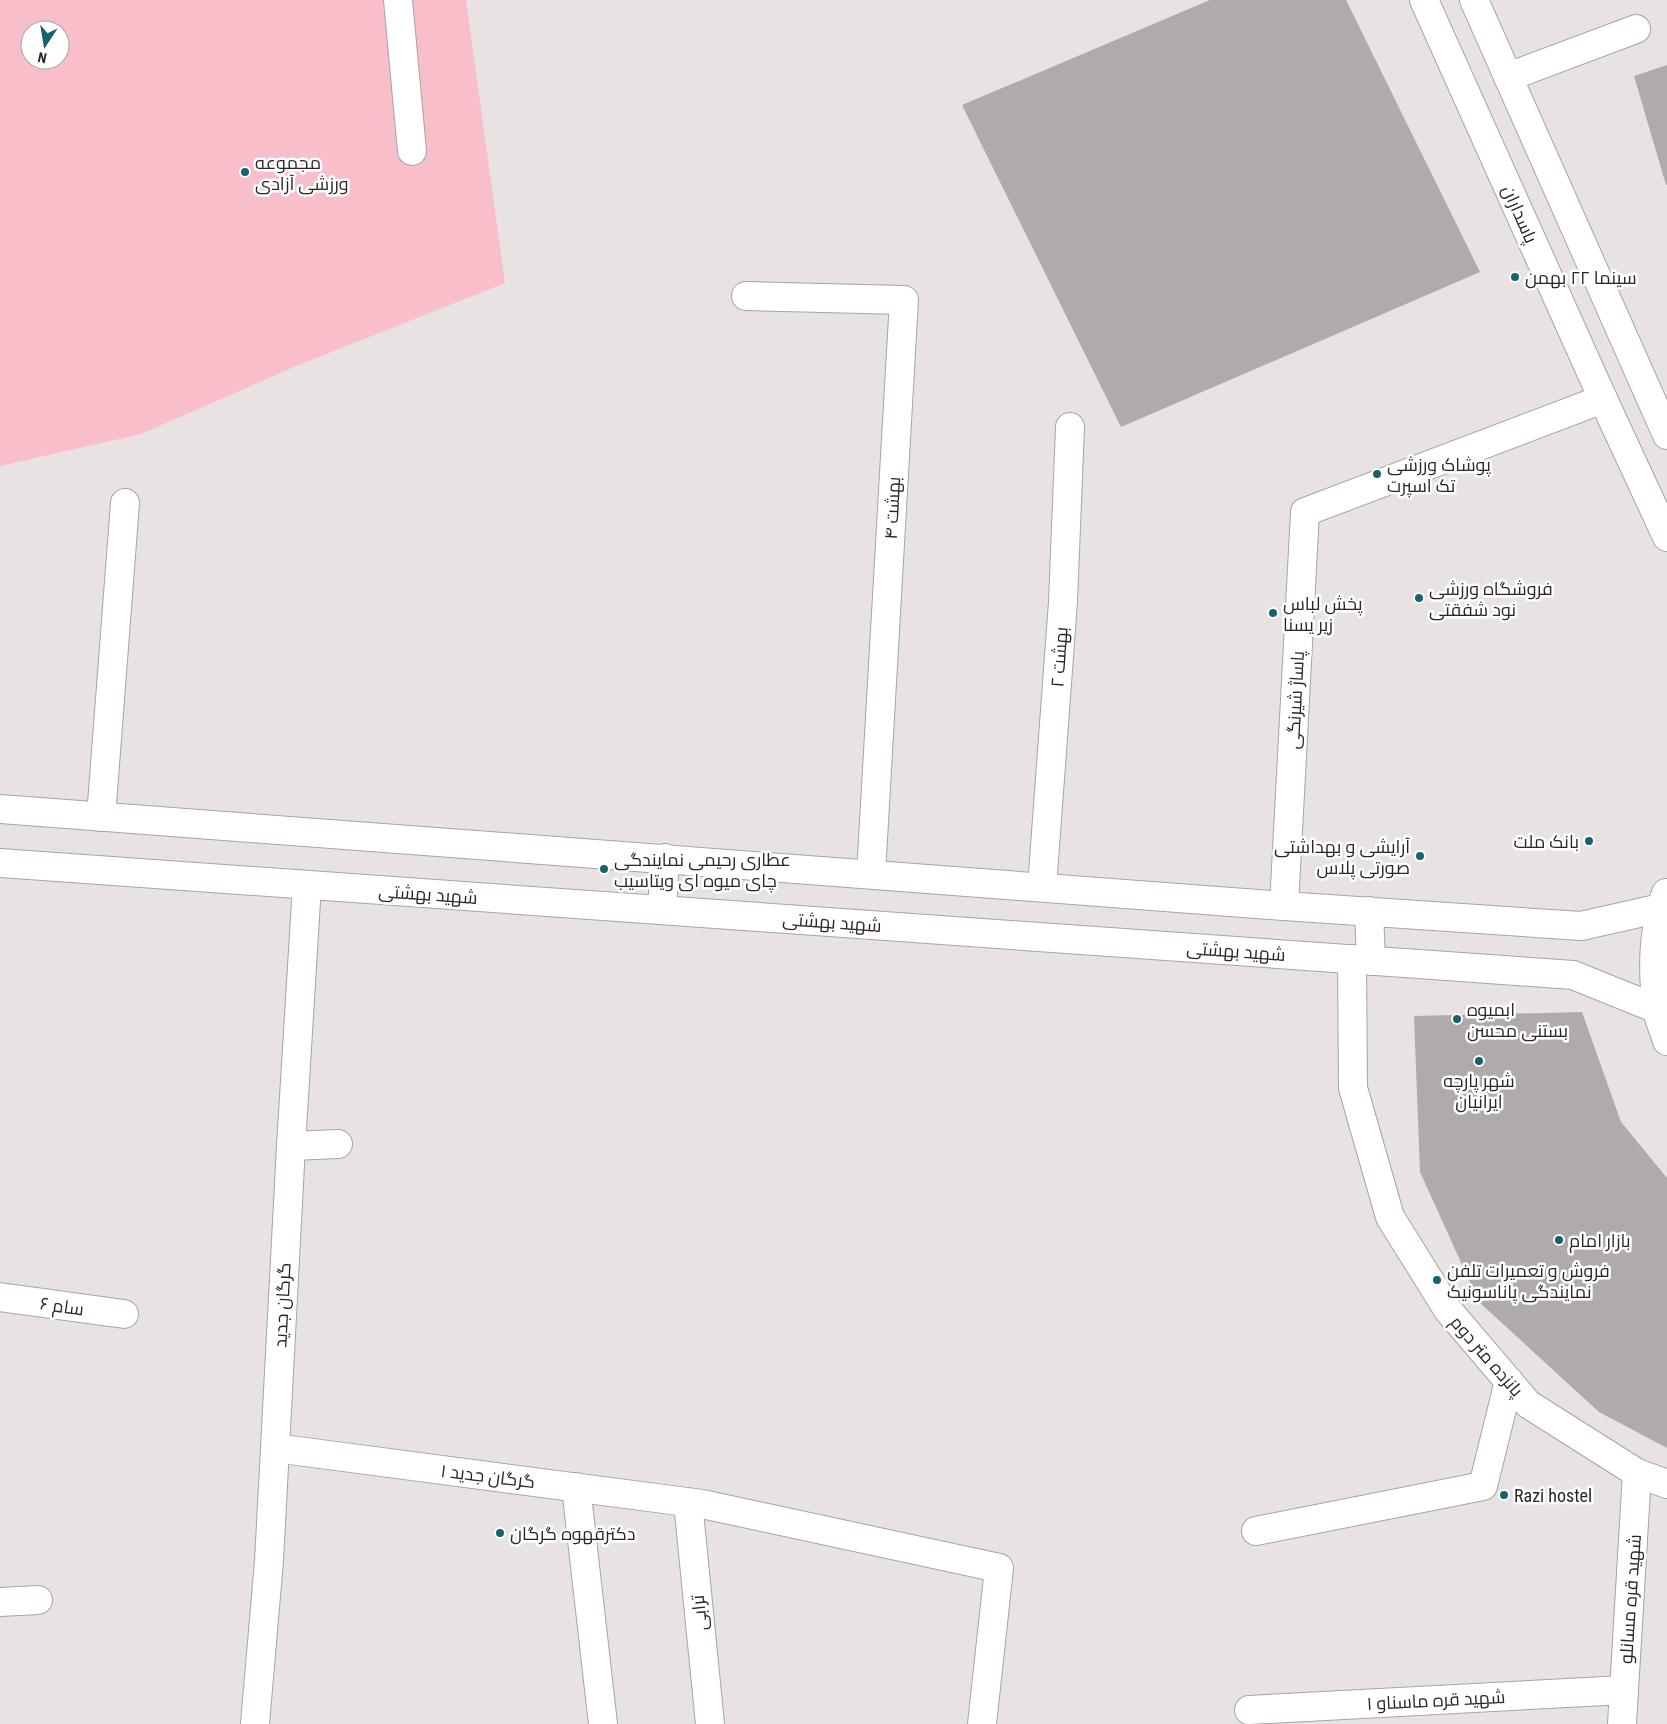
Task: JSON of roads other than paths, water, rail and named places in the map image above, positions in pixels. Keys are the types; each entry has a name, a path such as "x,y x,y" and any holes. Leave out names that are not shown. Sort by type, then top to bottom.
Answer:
{"street":[{"path":"398,0 412,151"},
{"name":"پاسداران","path":"1424,0 1667,537"},
{"path":"1474,0 1667,435"},
{"path":"1508,77 1636,29"},
{"name":"۴ بهشت","path":"746,296 904,300 871,874"},
{"name":"پاساژ شیرنگی","path":"1284,906 1305,512 1603,399"},
{"name":"بهشت ۲","path":"1042,887 1063,602 1070,427"},
{"path":"101,817 126,503"},
{"path":"0,809 1284,906 1581,926 1664,900 1654,958 1657,1009 1667,1041"},
{"path":"662,910 665,858"},
{"name":"شهید بهشتی","path":"0,864 1573,975 1657,1009"},
{"name":"گرگان جدید","path":"255,1724 269,1561 307,885"},
{"name":"پانزده متر دوم","path":"1369,911 1362,960 1353,1088 1390,1217 1448,1310 1528,1404 1637,1473 1667,1484"},
{"path":"291,1146 338,1144"},
{"name":"۶ سام","path":"0,1297 124,1314"},
{"path":"1256,1531 1483,1486 1509,1382"},
{"name":"گرگان جدید ۱","path":"275,1448 695,1503 999,1568 982,1724"},
{"name":"شهید قره مسانلو","path":"1622,1724 1637,1473"},
{"path":"576,1487 603,1724"},
{"name":"ترابی","path":"695,1503 710,1724"},
{"path":"0,1602 38,1600"},
{"name":"۱ شهید قره ماسناو","path":"1249,1710 1624,1690"}],"place":[{"name":"مجموعه ورزشی آزادی","path":"245,172"},
{"name":"سینما ۲۲ بهمن","path":"1515,277"},
{"name":"پوشاک ورزشی تک اسپرت","path":"1377,474"},
{"name":"فروشگاه ورزشی نود شفقتی","path":"1419,598"},
{"name":"پخش لباس زیر یسنا","path":"1273,613"},
{"name":"بانک ملت","path":"1589,841"},
{"name":"آرایشی و بهداشتی صورتی پلاس","path":"1420,856"},
{"name":"عطاری رحیمی نمایندگی چای میوه ای ویتاسیب","path":"604,869"},
{"name":"ابمیوه بستنی محسن","path":"1457,1019"},
{"name":"شهر پارچه ایرانیان","path":"1479,1061"},
{"name":"بازار امام","path":"1559,1240"},
{"name":"فروش و تعمیرات تلفن نمایندگی پاناسونیک","path":"1437,1280"},
{"name":"Razi hostel","path":"1504,1495"},
{"name":"دکترقهوه گرگان","path":"500,1533"}]}
